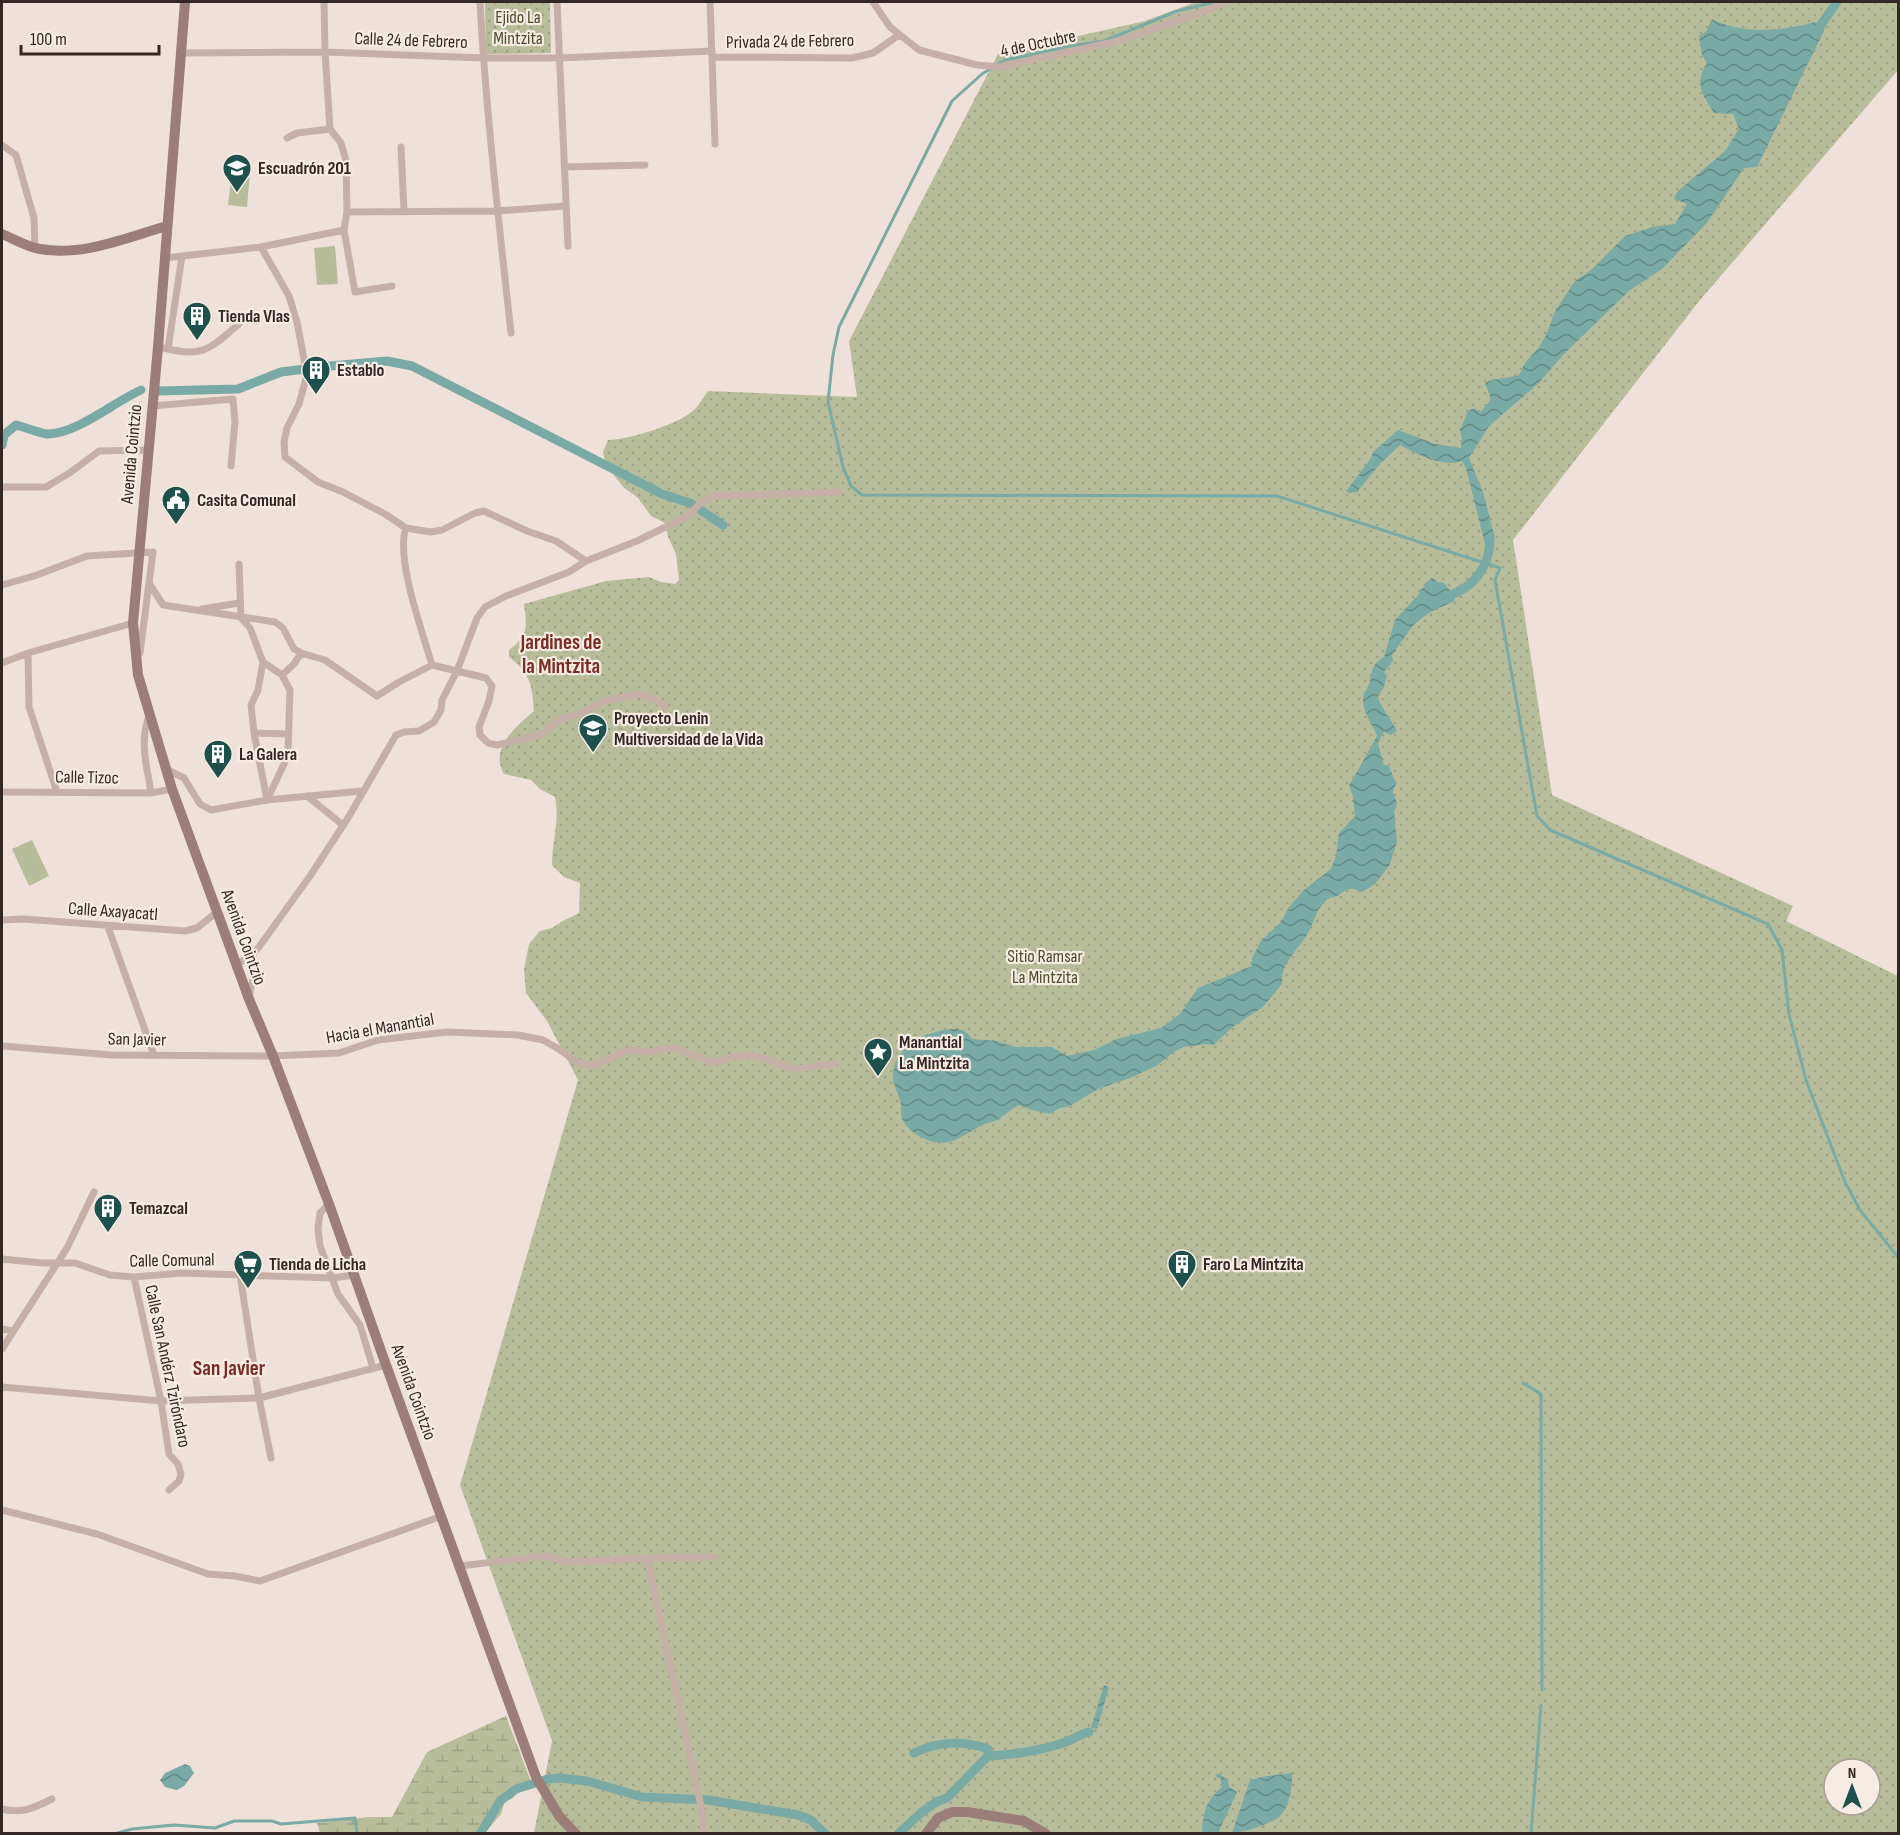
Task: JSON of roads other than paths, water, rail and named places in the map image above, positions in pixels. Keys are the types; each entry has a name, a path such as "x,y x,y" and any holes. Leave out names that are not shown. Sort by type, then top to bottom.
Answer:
{"main road":[{"name":"Avenida Cointzio","path":"185,2 167,226 163,348 152,406 133,623 138,675 172,789 236,965 329,1204 538,1782 559,1816 576,1833"},
{"path":"2,234 35,248 63,251 84,249 167,226"},
{"path":"926,1833 938,1818 952,1812 967,1812 1024,1821 1046,1833"}],"street":[{"path":"324,2 330,129 341,142 346,161 347,212 344,230 356,292 392,286"},
{"path":"480,2 497,211 511,333"},
{"path":"558,2 568,246"},
{"path":"711,2 715,144"},
{"name":"4 de Octubre","path":"873,2 890,27 919,50 999,68 1118,41 1225,2"},
{"name":"Privada 24 de Febrero","path":"712,54 852,58 873,53 899,35"},
{"name":"Calle 24 de Febrero","path":"180,52 325,52 483,58 712,54"},
{"path":"286,138 297,133 330,129"},
{"path":"2,145 16,155 34,218 35,248"},
{"path":"401,147 404,211"},
{"path":"565,167 645,165"},
{"path":"347,212 497,211 566,206"},
{"path":"165,258 261,247 344,230"},
{"path":"261,247 289,296 297,322 306,370 300,404 287,428 284,442 285,457 318,482 343,492 406,528 431,532 442,530 475,513 484,511 527,531 556,541 586,561"},
{"path":"182,256 163,348 192,353 207,350 239,324"},
{"path":"152,406 233,399 235,422 231,466"},
{"path":"2,487 46,487 99,451 148,450"},
{"path":"236,965 253,954 310,876 396,735 419,731 434,722 441,710 442,700 457,671 477,618 485,607 506,596 569,572 586,561 686,517 714,496 839,492"},
{"path":"406,528 402,539 407,577 432,665"},
{"path":"2,585 34,576 87,556 153,552 138,675"},
{"path":"239,564 239,603 242,618 250,628 263,662 258,690 251,705 267,800"},
{"path":"149,583 163,605 275,622 283,628 294,649 325,660 377,696 432,665 486,678 492,686 479,727 480,735 488,743 497,745 532,738 540,735 561,719 580,713 604,701 639,694 652,698 665,706"},
{"path":"197,610 239,603"},
{"path":"2,663 28,653 133,623"},
{"path":"28,653 29,707 57,792"},
{"path":"282,675 294,664 301,653"},
{"path":"263,662 282,675 290,690 288,752 267,800"},
{"path":"149,715 144,729 143,745 151,793"},
{"path":"254,733 288,734"},
{"path":"165,768 184,778 200,804 211,810 267,800 362,791"},
{"name":"Calle Tizoc","path":"2,792 151,793 172,789"},
{"path":"307,796 343,825"},
{"name":"Calle Axayacatl","path":"2,920 23,919 185,931 197,928 217,912"},
{"path":"108,927 154,1055"},
{"path":"249,999 255,971 253,954"},
{"name":"Hacia el Manantial","path":"273,1056 339,1053 378,1040 447,1032 518,1035 535,1039 587,1065 598,1064 622,1052 633,1050 651,1052 668,1048 678,1049 713,1063 735,1056 757,1056 795,1069 834,1064"},
{"name":"San Javier","path":"2,1046 112,1055 273,1056"},
{"path":"2,1348 67,1248 94,1192"},
{"path":"329,1204 320,1213 318,1229 320,1246 338,1294 360,1325 373,1368"},
{"name":"Calle Comunal","path":"2,1259 75,1263 110,1275 134,1277 182,1273 332,1278 355,1275"},
{"path":"240,1275 259,1398 271,1458"},
{"name":"Calle San Andérz Tziróndaro","path":"134,1277 170,1454 182,1474 169,1490"},
{"path":"2,1329 13,1331"},
{"path":"2,1388 161,1401 259,1398 386,1365"},
{"path":"2,1510 97,1534 208,1574 260,1581 442,1516"},
{"path":"460,1566 543,1556 570,1562 714,1557"},
{"path":"647,1558 699,1795 704,1833"},
{"path":"2,1809 15,1812 29,1811 52,1799"}],"water":[{"path":"1712,19 1749,29 1790,28 1815,22 1825,29 1757,167 1744,168 1706,224 1662,269 1630,290 1563,355 1538,384 1489,426 1469,458 1483,492 1495,538 1485,544 1466,468 1462,461 1447,463 1439,461 1422,456 1400,445 1379,465 1357,492 1346,491 1370,460 1373,452 1398,430 1435,444 1461,448 1460,430 1468,411 1474,408 1481,412 1491,399 1485,383 1519,375 1525,363 1539,347 1555,311 1575,281 1591,270 1625,236 1652,227 1675,224 1687,204 1674,199 1677,192 1725,151 1739,129 1733,114 1714,113 1701,89 1701,77 1707,63 1702,55 1699,36 1706,32"},
{"name":"Manantial La Mintzita","path":"1433,578 1437,582 1444,583 1453,594 1455,601 1432,611 1415,623 1392,655 1393,661 1384,672 1387,676 1378,697 1397,731 1391,735 1384,732 1378,743 1384,765 1389,766 1396,784 1393,792 1397,803 1394,812 1397,842 1389,866 1375,884 1362,892 1349,889 1324,902 1307,935 1286,964 1282,984 1263,1007 1234,1026 1213,1045 1184,1047 1156,1066 1098,1089 1068,1107 1059,1108 1050,1114 1019,1105 997,1120 982,1125 957,1139 942,1143 925,1139 908,1128 902,1118 901,1102 894,1084 894,1068 902,1051 925,1035 957,1029 967,1033 972,1039 997,1041 1016,1047 1052,1047 1067,1056 1094,1050 1117,1039 1161,1028 1180,1014 1198,988 1252,966 1252,958 1261,941 1281,922 1289,907 1304,890 1331,869 1336,856 1339,833 1355,816 1353,796 1349,786 1377,736 1363,704 1372,670 1375,664 1384,657 1395,620 1419,594 1425,583"},
{"path":"1104,1685 1109,1687 1097,1729 1091,1728"},
{"path":"185,1764 190,1766 194,1773 184,1786 177,1790 165,1787 160,1780 165,1773"},
{"path":"1218,1773 1228,1780 1229,1787 1237,1792 1218,1833 1202,1833 1206,1807 1222,1787 1221,1779 1215,1776"},
{"path":"1292,1773 1290,1797 1278,1818 1262,1826 1232,1833 1250,1780"}],"waterway":[{"path":"1215,2 1177,11 1104,41 1005,60 982,74 952,101 839,327 833,355 828,402 843,467 851,486 862,495 1277,496 1500,568 1495,580 1537,816 1550,830 1768,924 1782,950 1789,1014 1806,1080 1845,1182 1860,1210 1898,1257"},
{"path":"1820,26 1837,2"},
{"path":"157,391 238,389 281,372 330,366 387,361 412,366 662,494 690,503 723,525"},
{"path":"2,445 4,435 16,425 46,434 60,432 83,423 141,390"},
{"path":"1453,594 1475,580 1480,573 1487,558 1490,541"},
{"path":"1523,1383 1541,1394 1542,1690"},
{"path":"1531,1834 1541,1705"},
{"path":"988,1756 1017,1754 1044,1748 1089,1732"},
{"path":"898,1834 922,1812 936,1802 947,1798 988,1756 988,1749 969,1744 951,1743 932,1746 914,1753"},
{"path":"480,1834 500,1801 516,1789 548,1779 560,1778 587,1781 642,1797 708,1800 798,1815 811,1820 825,1834"},
{"path":"114,1834 132,1829 174,1825 215,1828 234,1821 272,1821 281,1824 355,1818 357,1834"}],"place":[{"name":"Escuadrón 201","path":"237,194"},
{"name":"Tienda Vlas","path":"197,342"},
{"name":"Establo","path":"316,396"},
{"name":"Casita Comunal","path":"176,526"},
{"name":"Proyecto Lenin Multiversidad de la Vida","path":"593,754"},
{"name":"La Galera","path":"218,780"},
{"name":"Manantial La Mintzita","path":"878,1078"},
{"name":"Temazcal","path":"108,1234"},
{"name":"Tienda de Licha","path":"248,1290"},
{"name":"Faro La Mintzita","path":"1182,1290"}],"district":[{"name":"Jardines de la Mintzita","path":"561,654"},
{"name":"San Javier","path":"229,1368"}],"park label":[{"name":"Ejido La Mintzita","path":"518,27"},
{"name":"Sitio Ramsar La Mintzita","path":"1045,966"}]}
